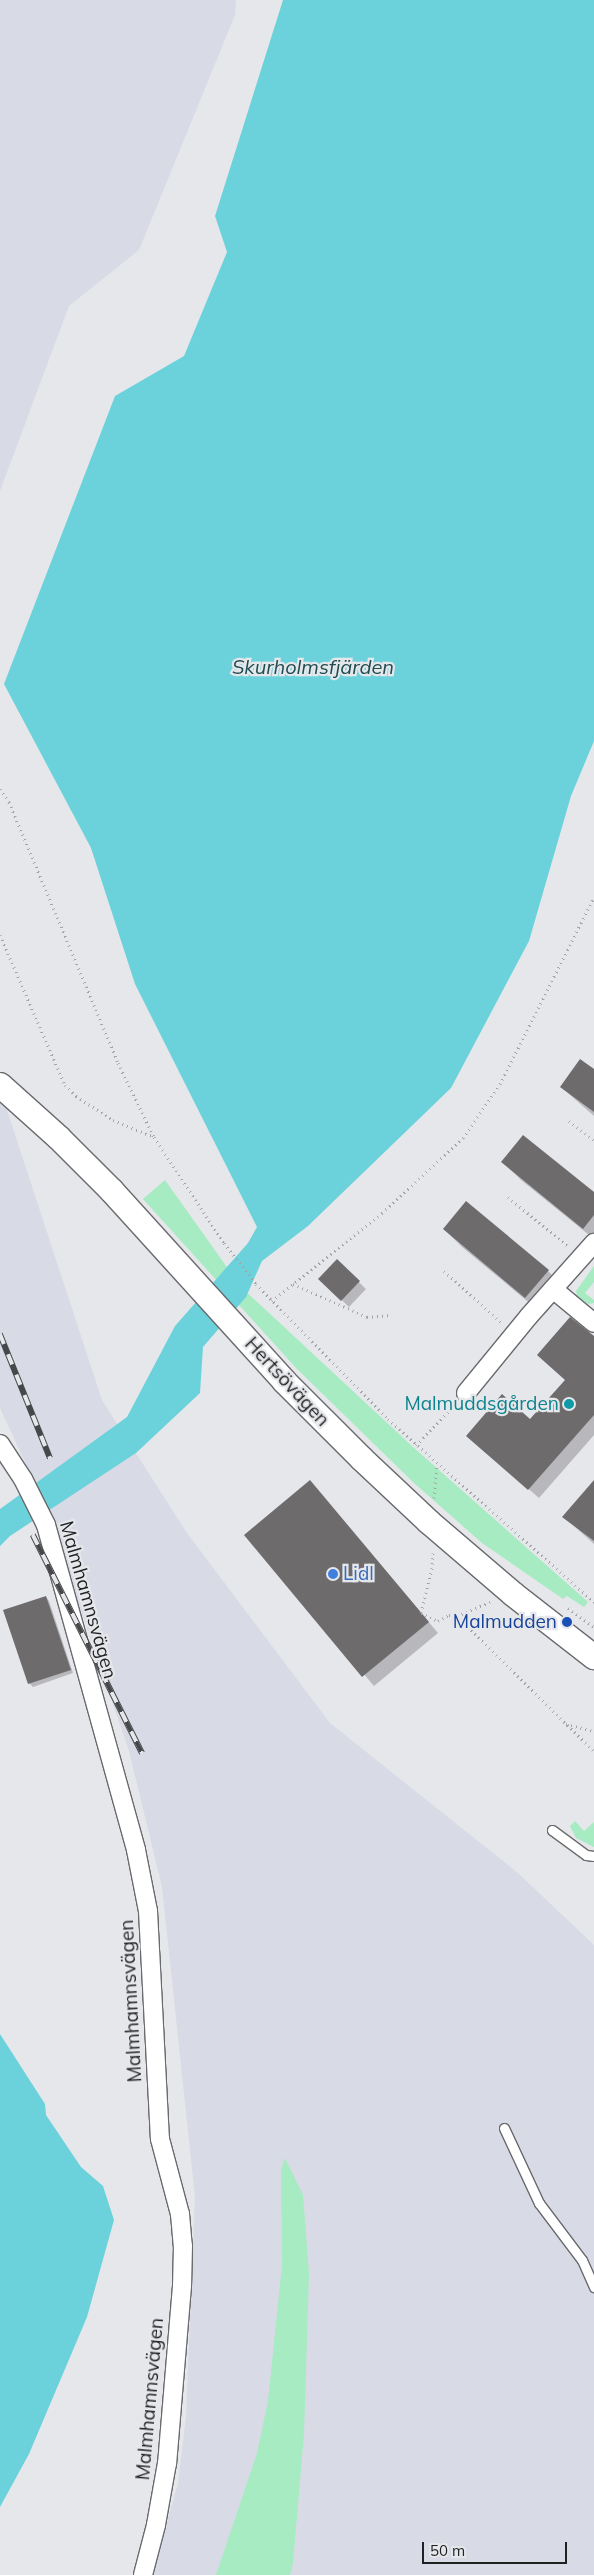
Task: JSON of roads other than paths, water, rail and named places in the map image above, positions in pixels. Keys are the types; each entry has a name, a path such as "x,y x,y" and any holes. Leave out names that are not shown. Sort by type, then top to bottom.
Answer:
{"main road":[{"name":"Hertsövägen","path":"0,1084 90,1169 330,1428 430,1523 513,1594 594,1657"}],"street":[{"path":"466,1393 594,1243"},
{"path":"553,1289 594,1323"},
{"name":"Malmhamnsvägen","path":"0,1444 23,1478 46,1525 142,1874 151,1943 160,2139 180,2214 183,2246 182,2286 167,2463 156,2524 143,2575"}],"lane":[{"path":"552,1830 586,1855 594,1856"},
{"path":"504,2128 539,2203 582,2260 594,2287"}],"water":[{"name":"Skurholmsfjärden","path":"283,0 594,0 594,741 571,796 529,941 451,1088 308,1226 262,1261 246,1297 203,1347 200,1393 136,1453 10,1536 0,1546 0,1509 127,1417 175,1326 248,1243 257,1227 135,984 91,848 4,684 115,396 184,356 227,252 215,216"},
{"path":"0,2034 45,2104 46,2115 81,2167 103,2186 114,2220 87,2317 29,2454 0,2507"}],"railway":[{"path":"0,1334 50,1458"},
{"path":"33,1535 142,1753"}],"place":[{"name":"Malmuddsgården","path":"569,1404"},
{"name":"Lidl","path":"333,1574"},
{"name":"Malmudden","path":"567,1622"}]}
